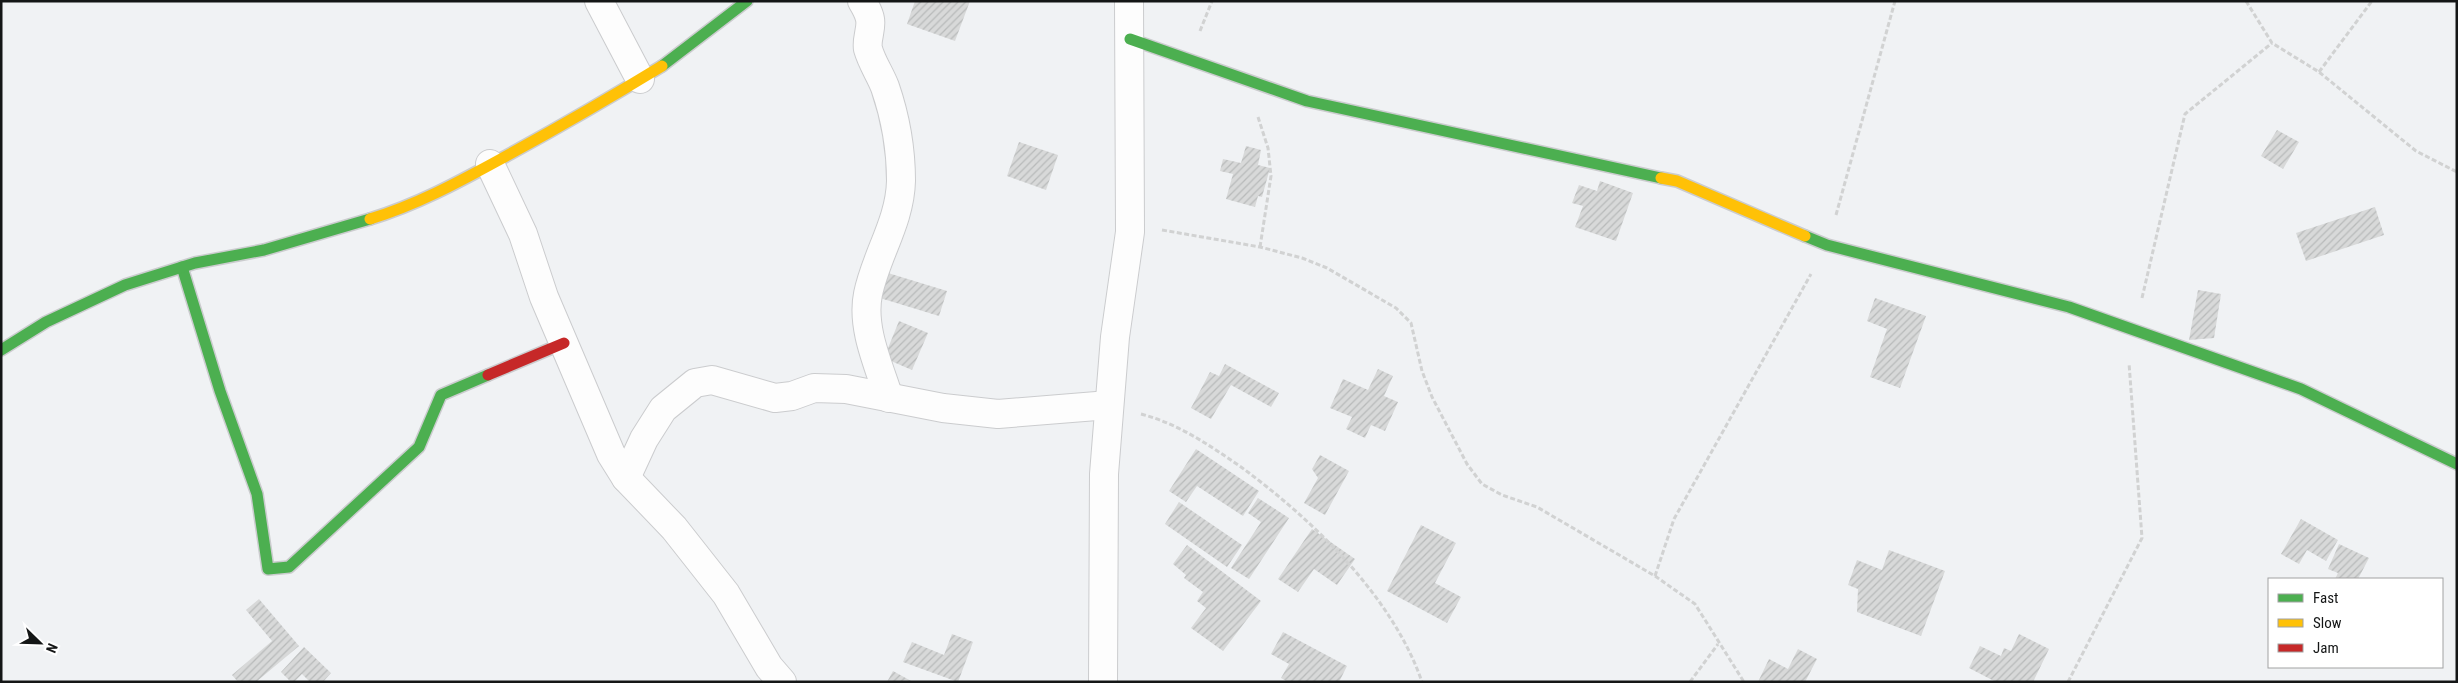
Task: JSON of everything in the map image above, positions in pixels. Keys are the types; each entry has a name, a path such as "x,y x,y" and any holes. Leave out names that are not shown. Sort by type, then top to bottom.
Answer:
{"street":[{"path":"598,1 640,79"},
{"path":"1,350 46,322 125,285 182,267 264,250 394,212 438,193 578,117 662,66 747,1"},
{"path":"862,1 870,18 868,47 874,66 885,86 896,135 901,182 893,226 876,265 867,296 868,331 889,398"},
{"path":"1103,682 1104,474 1115,337 1130,223 1129,1"},
{"path":"1130,39 1307,101 1677,181 1827,245 2068,307 2302,389 2457,464"},
{"path":"490,164 523,234 544,296 611,454 626,478 674,528 726,594 769,667 782,682"},
{"path":"182,267 220,391 257,494 268,569 289,567 419,447 441,395 564,343"},
{"path":"626,478 644,439 663,408 695,383 712,380 775,398 792,396 814,388 846,388 943,408 998,414 1109,405"}],"path":[{"path":"1655,576 1674,519 1827,245 1895,1"},
{"path":"2246,1 2272,43 2320,72 2416,151 2457,172"},
{"path":"2320,72 2372,1"},
{"path":"1253,110 1258,117 1268,148 1271,176 1260,247"},
{"path":"1130,223 1260,247 1302,258 1327,268 1396,308 1411,323 1422,370 1432,397 1467,464 1482,484 1502,495 1537,507 1655,576 1695,604 1718,644 1744,682"},
{"path":"1109,405 1162,419 1200,438 1273,491 1328,539 1385,609 1418,668 1422,682"},
{"path":"1690,682 1718,644"}],"building":[{"path":"915,1 970,1 955,41 907,24"},
{"path":"2277,130 2299,142 2283,169 2261,156"},
{"path":"1019,142 1058,155 1046,190 1007,176"},
{"path":"1246,146 1261,150 1258,165 1270,168 1262,197 1258,196 1255,207 1226,199 1233,174 1220,171 1223,159 1241,163"},
{"path":"1600,181 1633,193 1616,241 1575,227 1583,206 1572,203 1579,185 1597,191"},
{"path":"2375,207 2384,235 2306,261 2296,233"},
{"path":"888,273 947,291 939,316 880,298"},
{"path":"2198,290 2221,294 2214,338 2189,340"},
{"path":"1875,298 1926,316 1900,388 1870,377 1887,329 1867,321"},
{"path":"899,321 928,333 912,370 884,358"},
{"path":"1225,364 1279,393 1271,407 1231,385 1211,419 1191,408 1210,372 1219,376"},
{"path":"1378,369 1393,376 1384,396 1398,402 1385,431 1371,425 1365,438 1346,429 1352,417 1330,408 1343,379 1368,390"},
{"path":"1196,449 1259,491 1243,516 1197,486 1186,502 1169,491"},
{"path":"1320,455 1349,471 1325,515 1304,503 1318,478 1312,469"},
{"path":"1258,498 1289,518 1249,579 1231,568 1261,522 1248,513"},
{"path":"1179,502 1242,545 1227,567 1165,524"},
{"path":"2301,519 2338,540 2326,561 2307,550 2299,564 2281,554"},
{"path":"1421,525 1456,543 1435,583 1461,597 1447,623 1387,591"},
{"path":"1312,529 1355,559 1337,585 1314,569 1298,592 1278,579"},
{"path":"2339,544 2369,558 2359,578 2336,578 2338,573 2328,569"},
{"path":"1187,545 1261,601 1223,651 1191,628 1206,608 1197,601 1203,592 1184,578 1186,575 1173,564"},
{"path":"1889,550 1945,571 1921,636 1857,612 1858,589 1848,585 1857,560 1882,570"},
{"path":"259,599 299,646 256,682 238,682 232,675 272,641 246,610"},
{"path":"1283,632 1347,666 1339,682 1288,682 1281,678 1289,664 1271,654"},
{"path":"952,634 973,642 958,682 903,662 912,642 944,655"},
{"path":"2019,634 2049,649 2033,682 1996,682 1969,668 1980,646 2001,656 2004,648 2011,651"},
{"path":"304,647 331,673 323,682 310,682 302,674 294,682 291,682 281,672"},
{"path":"1798,649 1817,659 1805,682 1758,682 1769,659 1788,669"},
{"path":"893,671 913,682 887,682"}],"traffic: fast":[{"path":"662,66 747,1"},
{"path":"1130,39 1307,101 1661,178"},
{"path":"1,350 46,322 125,285 195,263 264,250 370,219"},
{"path":"1805,236 1827,245 2069,307 2301,389 2457,464"},
{"path":"182,267 220,391 257,494 268,569 289,567 419,447 441,395 488,375"}],"traffic: slow":[{"path":"370,219 420,200 468,177 561,126 662,66"},
{"path":"1661,178 1677,181 1805,236"}],"traffic: jam":[{"path":"488,375 564,343"}]}
